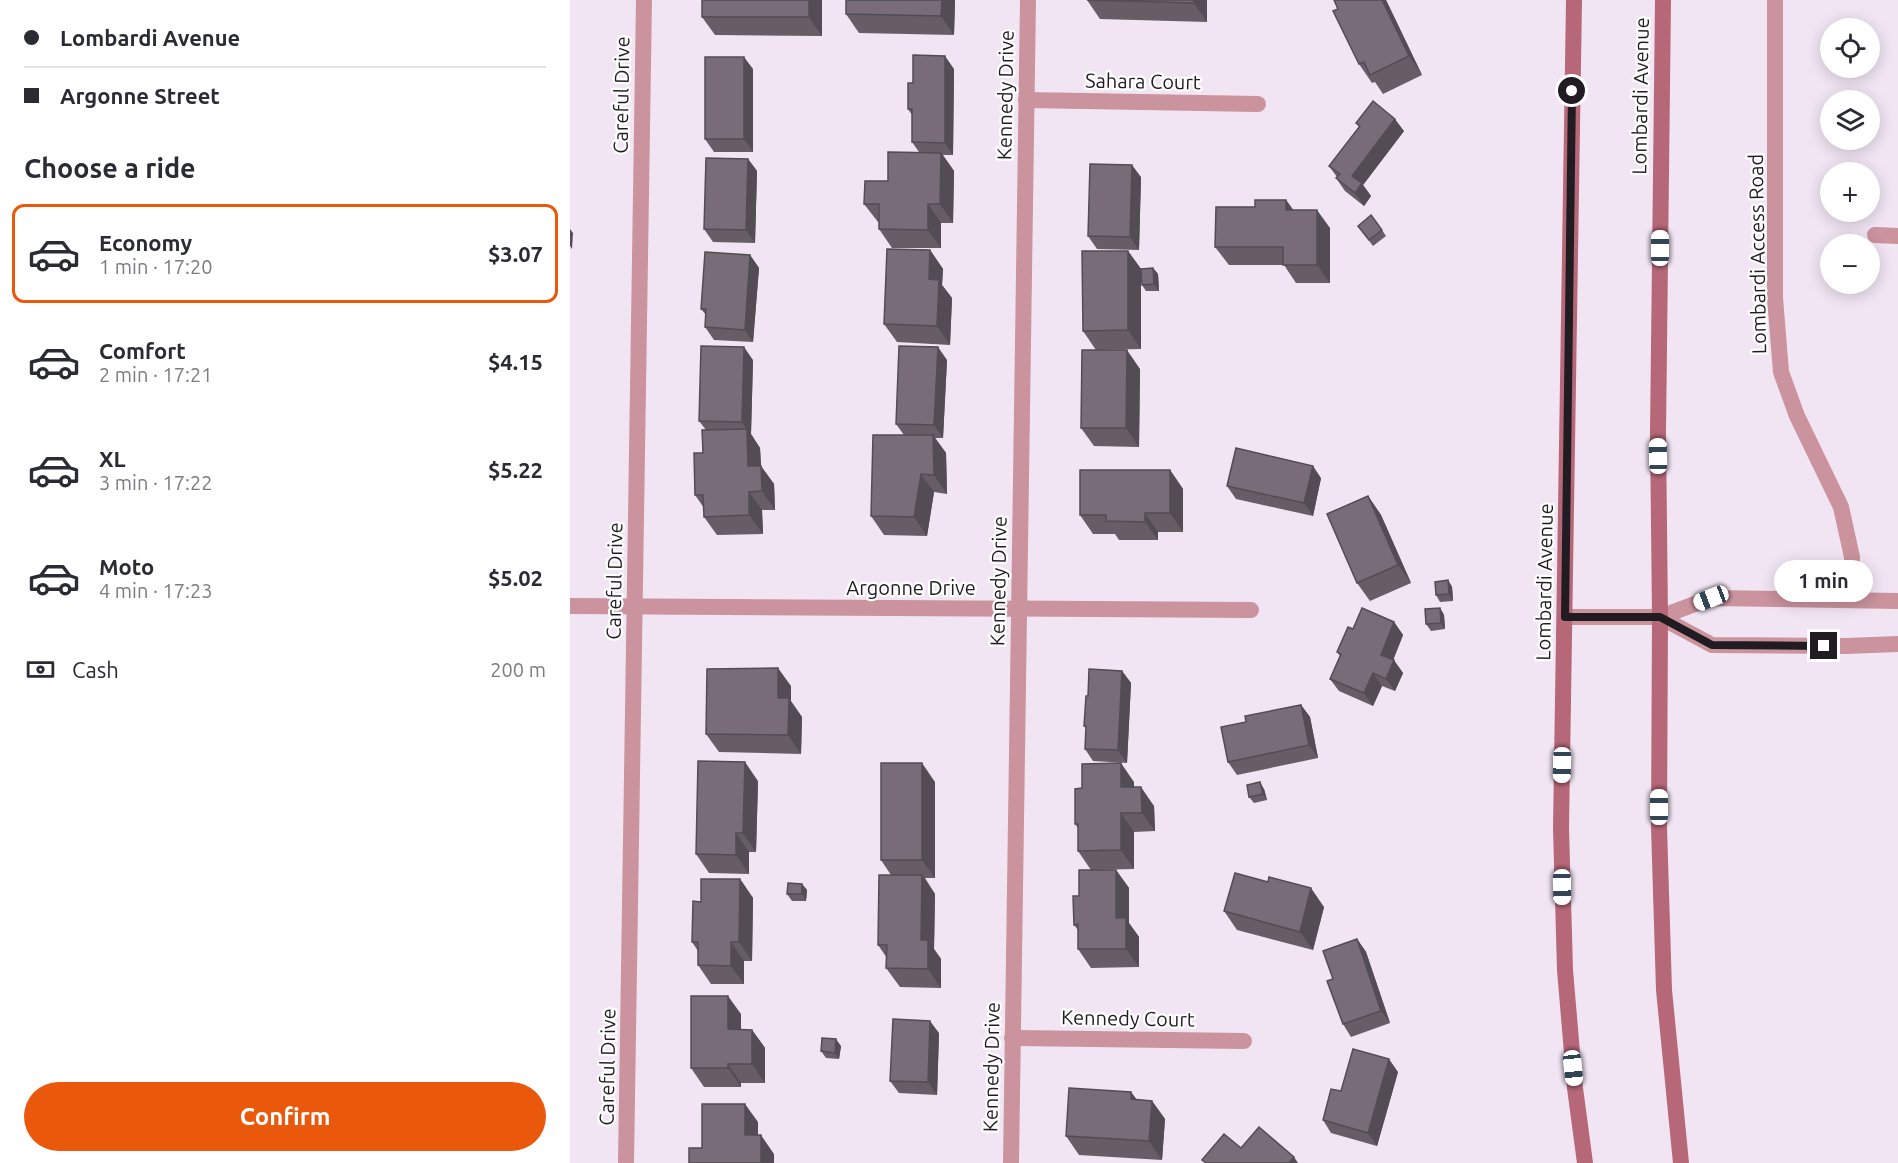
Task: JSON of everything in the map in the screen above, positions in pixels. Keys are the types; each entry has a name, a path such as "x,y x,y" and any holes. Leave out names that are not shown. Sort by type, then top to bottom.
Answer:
{"main road":[{"name":"Lombardi Avenue","path":"1574,0 1561,828 1563,915 1572,1058 1585,1163"},
{"name":"Lombardi Avenue","path":"1662,0 1658,421 1660,617 1658,786 1660,897 1669,1048 1681,1163"},
{"path":"1662,18 1673,0"}],"street":[{"name":"Careful Drive","path":"626,1163 644,0"},
{"name":"Kennedy Drive","path":"1011,1163 1028,0"},
{"name":"Lombardi Access Road","path":"1775,0 1775,298 1781,372 1797,416 1841,507 1852,557 1852,600"},
{"name":"Sahara Court","path":"1026,100 1258,104"},
{"path":"1880,235 1898,236"},
{"path":"1565,617 1660,617 1711,598 1898,601"},
{"name":"Argonne Drive","path":"570,606 1251,610"},
{"path":"1660,617 1712,645 1898,644"},
{"name":"Kennedy Court","path":"1012,1038 1244,1041"}],"building":[{"path":"702,0 809,0 809,17 702,17"},
{"path":"846,0 942,0 941,16 846,14"},
{"path":"1087,0 1194,0 1194,3"},
{"path":"1334,0 1382,0 1409,56 1370,75 1364,62 1359,64 1333,11 1338,9"},
{"path":"913,55 945,56 945,143 912,142 912,109 908,109 908,83 913,83"},
{"path":"705,57 744,57 744,139 705,139"},
{"path":"1373,101 1395,119 1352,176 1362,183 1355,193 1336,178 1340,174 1329,166 1360,126 1356,123"},
{"path":"888,152 941,153 940,204 928,204 928,230 879,229 879,204 864,204 865,181 888,181"},
{"path":"706,158 748,159 746,230 704,229"},
{"path":"1090,164 1132,165 1130,237 1088,236"},
{"path":"1255,200 1286,200 1286,210 1317,210 1317,265 1283,265 1283,247 1215,247 1216,207 1255,207"},
{"path":"1371,215 1382,230 1369,240 1358,226"},
{"path":"887,249 930,250 929,279 939,280 937,326 884,324"},
{"path":"1082,251 1128,251 1128,330 1083,331"},
{"path":"705,252 750,255 745,330 705,327 706,309 701,309"},
{"path":"1153,268 1154,284 1142,285 1141,269"},
{"path":"701,346 744,347 742,422 699,421"},
{"path":"899,346 938,347 934,425 896,424"},
{"path":"1082,350 1127,350 1126,428 1081,428"},
{"path":"747,429 748,466 761,466 762,491 749,492 749,515 704,517 703,495 695,495 694,453 703,453 702,430"},
{"path":"873,435 933,435 934,475 921,474 914,517 871,516"},
{"path":"1236,448 1313,466 1304,503 1227,486"},
{"path":"1080,470 1170,470 1170,513 1145,513 1145,522 1106,521 1106,515 1080,515"},
{"path":"1368,496 1398,565 1357,583 1327,514"},
{"path":"1448,580 1449,594 1436,595 1435,582"},
{"path":"1362,608 1394,622 1381,655 1394,660 1386,679 1373,673 1364,693 1330,679 1341,654 1337,652 1348,627 1353,629"},
{"path":"1440,608 1441,623 1426,624 1425,609"},
{"path":"778,668 778,698 789,698 788,735 706,734 707,669"},
{"path":"1089,669 1122,671 1118,750 1085,749 1086,726 1084,726"},
{"path":"1301,705 1309,745 1228,762 1221,727 1246,722 1245,716"},
{"path":"698,761 745,762 743,833 736,833 736,855 696,854"},
{"path":"881,763 922,763 922,860 881,860"},
{"path":"1121,763 1121,787 1141,787 1142,813 1121,813 1121,850 1078,851 1075,789 1082,788 1082,764"},
{"path":"1260,782 1263,794 1249,797 1247,785"},
{"path":"1079,870 1116,870 1116,918 1126,918 1126,949 1078,949 1078,924 1074,925 1073,896 1079,896"},
{"path":"1235,873 1268,882 1269,877 1311,888 1300,932 1224,911"},
{"path":"879,875 922,875 921,940 928,940 928,969 886,968 887,945 878,945"},
{"path":"701,879 740,879 739,942 731,942 731,966 698,965 698,942 692,942 693,901 701,902"},
{"path":"788,883 802,884 802,894 787,894"},
{"path":"1357,939 1381,1011 1343,1024 1327,981 1333,979 1323,951"},
{"path":"691,996 728,996 728,1029 752,1030 752,1064 728,1064 728,1068 691,1068"},
{"path":"893,1019 930,1021 928,1082 890,1081"},
{"path":"822,1038 836,1039 835,1053 821,1051"},
{"path":"1353,1049 1389,1059 1368,1133 1323,1120 1331,1089 1341,1091"},
{"path":"1069,1088 1131,1092 1131,1099 1152,1101 1149,1141 1066,1136"},
{"path":"702,1104 745,1104 745,1135 761,1135 761,1163 689,1163 689,1148 702,1148"},
{"path":"1259,1127 1294,1157 1289,1163 1206,1163 1202,1160 1224,1134 1241,1148"}],"route":[{"path":"1572,91 1565,617 1660,617 1712,645 1824,646"}]}
